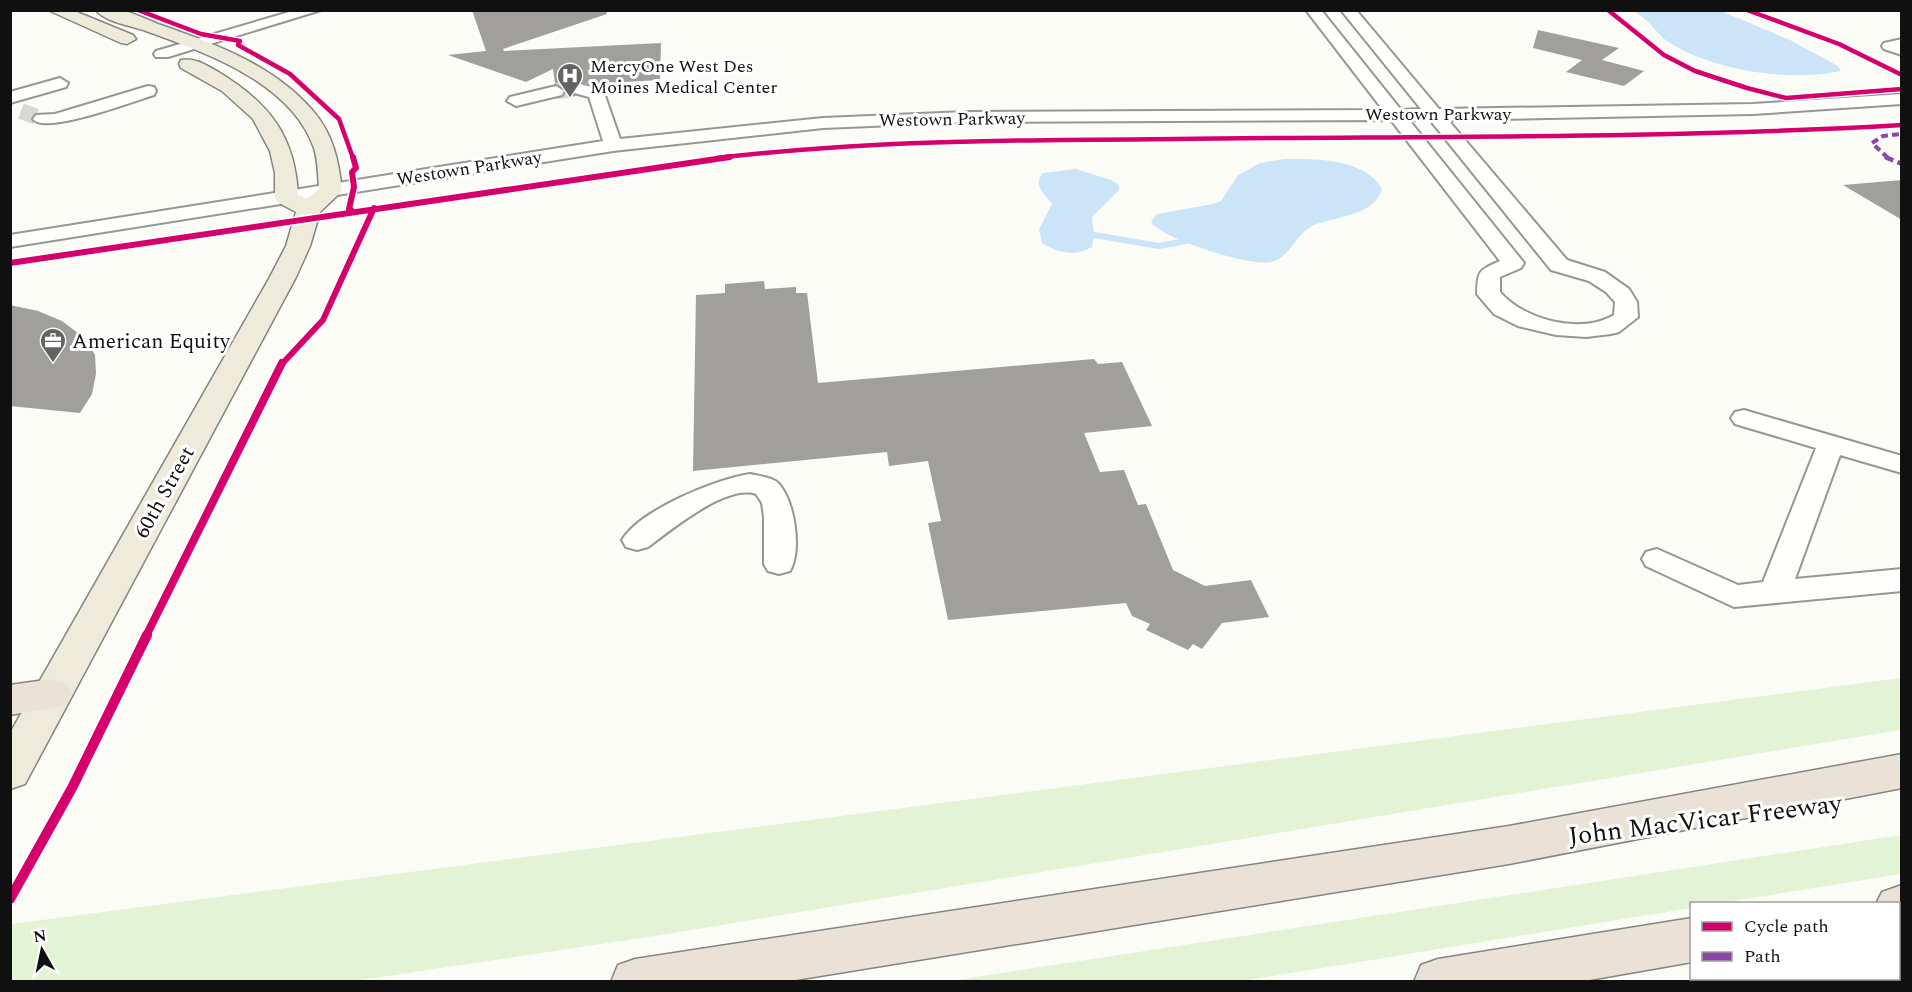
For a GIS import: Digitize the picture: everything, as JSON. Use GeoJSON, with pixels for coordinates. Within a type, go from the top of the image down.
{"type":"FeatureCollection","features":[{"type":"Feature","properties":{"kind":"highway"},"geometry":{"type":"LineString","coordinates":[[10,700],[52,694]]}},
{"type":"Feature","properties":{"kind":"highway"},"geometry":{"type":"LineString","coordinates":[[635,981],[1509,845],[1902,771]]}},
{"type":"Feature","properties":{"kind":"highway","name":"John MacVicar Freeway"},"geometry":{"type":"LineString","coordinates":[[1509,845],[1902,794]]}},
{"type":"Feature","properties":{"kind":"highway"},"geometry":{"type":"LineString","coordinates":[[1438,981],[1690,940]]}},
{"type":"Feature","properties":{"kind":"main road","name":"60th Street"},"geometry":{"type":"LineString","coordinates":[[56,10],[211,75],[232,88],[263,116],[284,155],[288,180],[309,199]]}},
{"type":"Feature","properties":{"kind":"main road","name":"60th Street"},"geometry":{"type":"LineString","coordinates":[[10,772],[283,278],[298,246],[323,144],[312,122],[270,82],[194,45],[104,10]]}},
{"type":"Feature","properties":{"kind":"street"},"geometry":{"type":"LineString","coordinates":[[162,54],[314,10]]}},
{"type":"Feature","properties":{"kind":"street"},"geometry":{"type":"LineString","coordinates":[[1313,10],[1513,263]]}},
{"type":"Feature","properties":{"kind":"street"},"geometry":{"type":"LineString","coordinates":[[1348,10],[1559,265]]}},
{"type":"Feature","properties":{"kind":"street"},"geometry":{"type":"LineString","coordinates":[[1902,44],[1890,46],[1902,50]]}},
{"type":"Feature","properties":{"kind":"street"},"geometry":{"type":"LineString","coordinates":[[14,105],[30,92],[60,83]]}},
{"type":"Feature","properties":{"kind":"street"},"geometry":{"type":"LineString","coordinates":[[580,89],[597,94],[612,145]]}},
{"type":"Feature","properties":{"kind":"street"},"geometry":{"type":"LineString","coordinates":[[42,119],[74,113],[148,91]]}},
{"type":"Feature","properties":{"kind":"street"},"geometry":{"type":"LineString","coordinates":[[516,101],[556,91]]}},
{"type":"Feature","properties":{"kind":"street","name":"Westown Parkway"},"geometry":{"type":"LineString","coordinates":[[10,253],[612,145],[854,121],[966,117],[1560,114],[1753,109],[1902,99]]}},
{"type":"Feature","properties":{"kind":"street","name":"Westown Parkway"},"geometry":{"type":"LineString","coordinates":[[10,241],[309,199],[825,139],[983,133],[1728,127],[1902,118]]}},
{"type":"Feature","properties":{"kind":"street"},"geometry":{"type":"LineString","coordinates":[[1513,263],[1559,265],[1586,272],[1607,282],[1624,296],[1628,306],[1628,315],[1622,321],[1604,329],[1572,330],[1532,322],[1504,309],[1489,295],[1485,282],[1489,274],[1513,263]]}},
{"type":"Feature","properties":{"kind":"street"},"geometry":{"type":"LineString","coordinates":[[1744,418],[1902,465]]}},
{"type":"Feature","properties":{"kind":"street"},"geometry":{"type":"LineString","coordinates":[[1775,592],[1831,444]]}},
{"type":"Feature","properties":{"kind":"street"},"geometry":{"type":"LineString","coordinates":[[637,540],[708,493],[727,485],[751,484],[771,494],[777,504],[780,564]]}},
{"type":"Feature","properties":{"kind":"street"},"geometry":{"type":"LineString","coordinates":[[1657,559],[1734,596],[1902,580]]}},
{"type":"Feature","properties":{"kind":"path"},"geometry":{"type":"LineString","coordinates":[[1608,10],[1654,48],[1679,63],[1757,91]]}},
{"type":"Feature","properties":{"kind":"path"},"geometry":{"type":"LineString","coordinates":[[1747,10],[1839,44],[1902,75]]}},
{"type":"Feature","properties":{"kind":"green space"},"geometry":{"type":"Polygon","coordinates":[[[1901,678],[1901,730],[661,935],[354,981],[11,981],[11,924],[1901,678]]]}},
{"type":"Feature","properties":{"kind":"green space"},"geometry":{"type":"Polygon","coordinates":[[[1901,835],[1901,874],[1726,902],[1690,902],[1690,908],[1242,981],[950,981],[1901,835]]]}},
{"type":"Feature","properties":{"kind":"water"},"geometry":{"type":"Polygon","coordinates":[[[1632,11],[1721,11],[1790,40],[1838,66],[1841,71],[1821,74],[1776,74],[1753,72],[1709,61],[1670,43],[1644,18],[1632,11]]]}},
{"type":"Feature","properties":{"kind":"water"},"geometry":{"type":"Polygon","coordinates":[[[1284,159],[1324,160],[1352,166],[1364,171],[1382,189],[1378,198],[1362,210],[1312,226],[1283,256],[1271,262],[1245,260],[1207,250],[1171,236],[1151,222],[1157,214],[1221,201],[1238,175],[1260,163],[1284,159]]]}},
{"type":"Feature","properties":{"kind":"water"},"geometry":{"type":"Polygon","coordinates":[[[1076,169],[1111,180],[1119,185],[1119,190],[1092,217],[1094,235],[1092,247],[1073,253],[1054,249],[1042,243],[1039,229],[1052,204],[1041,189],[1039,182],[1043,173],[1076,169]]]}},
{"type":"Feature","properties":{"kind":"building"},"geometry":{"type":"Polygon","coordinates":[[[472,10],[606,10],[607,14],[503,49],[504,51],[661,43],[660,80],[589,84],[579,82],[570,88],[572,94],[578,96],[563,97],[566,90],[555,84],[553,69],[526,82],[448,55],[486,51],[472,10]]]}},
{"type":"Feature","properties":{"kind":"building"},"geometry":{"type":"Polygon","coordinates":[[[1538,30],[1619,48],[1602,60],[1644,71],[1624,86],[1566,72],[1582,60],[1533,48],[1538,30]]]}},
{"type":"Feature","properties":{"kind":"building"},"geometry":{"type":"Polygon","coordinates":[[[1902,180],[1902,220],[1843,185],[1902,180]]]}},
{"type":"Feature","properties":{"kind":"building"},"geometry":{"type":"Polygon","coordinates":[[[764,281],[765,289],[796,287],[796,293],[807,293],[818,383],[1094,359],[1098,364],[1122,362],[1152,426],[1084,433],[1100,472],[1124,470],[1138,505],[1146,504],[1173,570],[1205,586],[1251,580],[1269,617],[1222,623],[1202,649],[1193,644],[1188,650],[1146,630],[1150,624],[1132,616],[1126,603],[948,620],[928,523],[941,521],[928,461],[889,466],[887,452],[693,471],[696,295],[725,293],[725,284],[764,281]]]}},
{"type":"Feature","properties":{"kind":"building","name":"American Equity"},"geometry":{"type":"Polygon","coordinates":[[[10,305],[38,311],[62,321],[87,340],[95,355],[96,374],[92,394],[80,413],[10,406],[10,305]]]}},
{"type":"Feature","properties":{"kind":"waterway"},"geometry":{"type":"LineString","coordinates":[[1094,235],[1159,246],[1186,241]]}},
{"type":"Feature","properties":{"kind":"tunnel"},"geometry":{"type":"LineString","coordinates":[[556,91],[580,89]]}},
{"type":"Feature","properties":{"kind":"tunnel"},"geometry":{"type":"LineString","coordinates":[[21,111],[42,119]]}},
{"type":"Feature","properties":{"kind":"marked path"},"geometry":{"type":"LineString","coordinates":[[1902,134],[1883,136],[1872,143],[1883,156],[1902,164]]}},
{"type":"Feature","properties":{"kind":"cycle path"},"geometry":{"type":"LineString","coordinates":[[138,10],[201,34],[240,41],[238,45],[290,74],[339,119],[349,142],[356,168],[352,172],[354,187],[349,209],[351,210]]}},
{"type":"Feature","properties":{"kind":"cycle path"},"geometry":{"type":"LineString","coordinates":[[1608,10],[1664,55],[1695,71],[1747,88],[1786,98],[1902,89]]}},
{"type":"Feature","properties":{"kind":"cycle path"},"geometry":{"type":"LineString","coordinates":[[1747,10],[1839,44],[1902,75]]}},
{"type":"Feature","properties":{"kind":"cycle path"},"geometry":{"type":"LineString","coordinates":[[10,263],[668,164],[787,150],[936,141],[1764,133],[1902,125]]}},
{"type":"Feature","properties":{"kind":"cycle path"},"geometry":{"type":"LineString","coordinates":[[10,899],[72,788],[278,368],[323,320],[374,208]]}},
{"type":"Feature","properties":{"kind":"place","name":"MercyOne West Des Moines Medical Center"},"geometry":{"type":"Point","coordinates":[570,99]}},
{"type":"Feature","properties":{"kind":"place","name":"American Equity"},"geometry":{"type":"Point","coordinates":[53,364]}}]}
